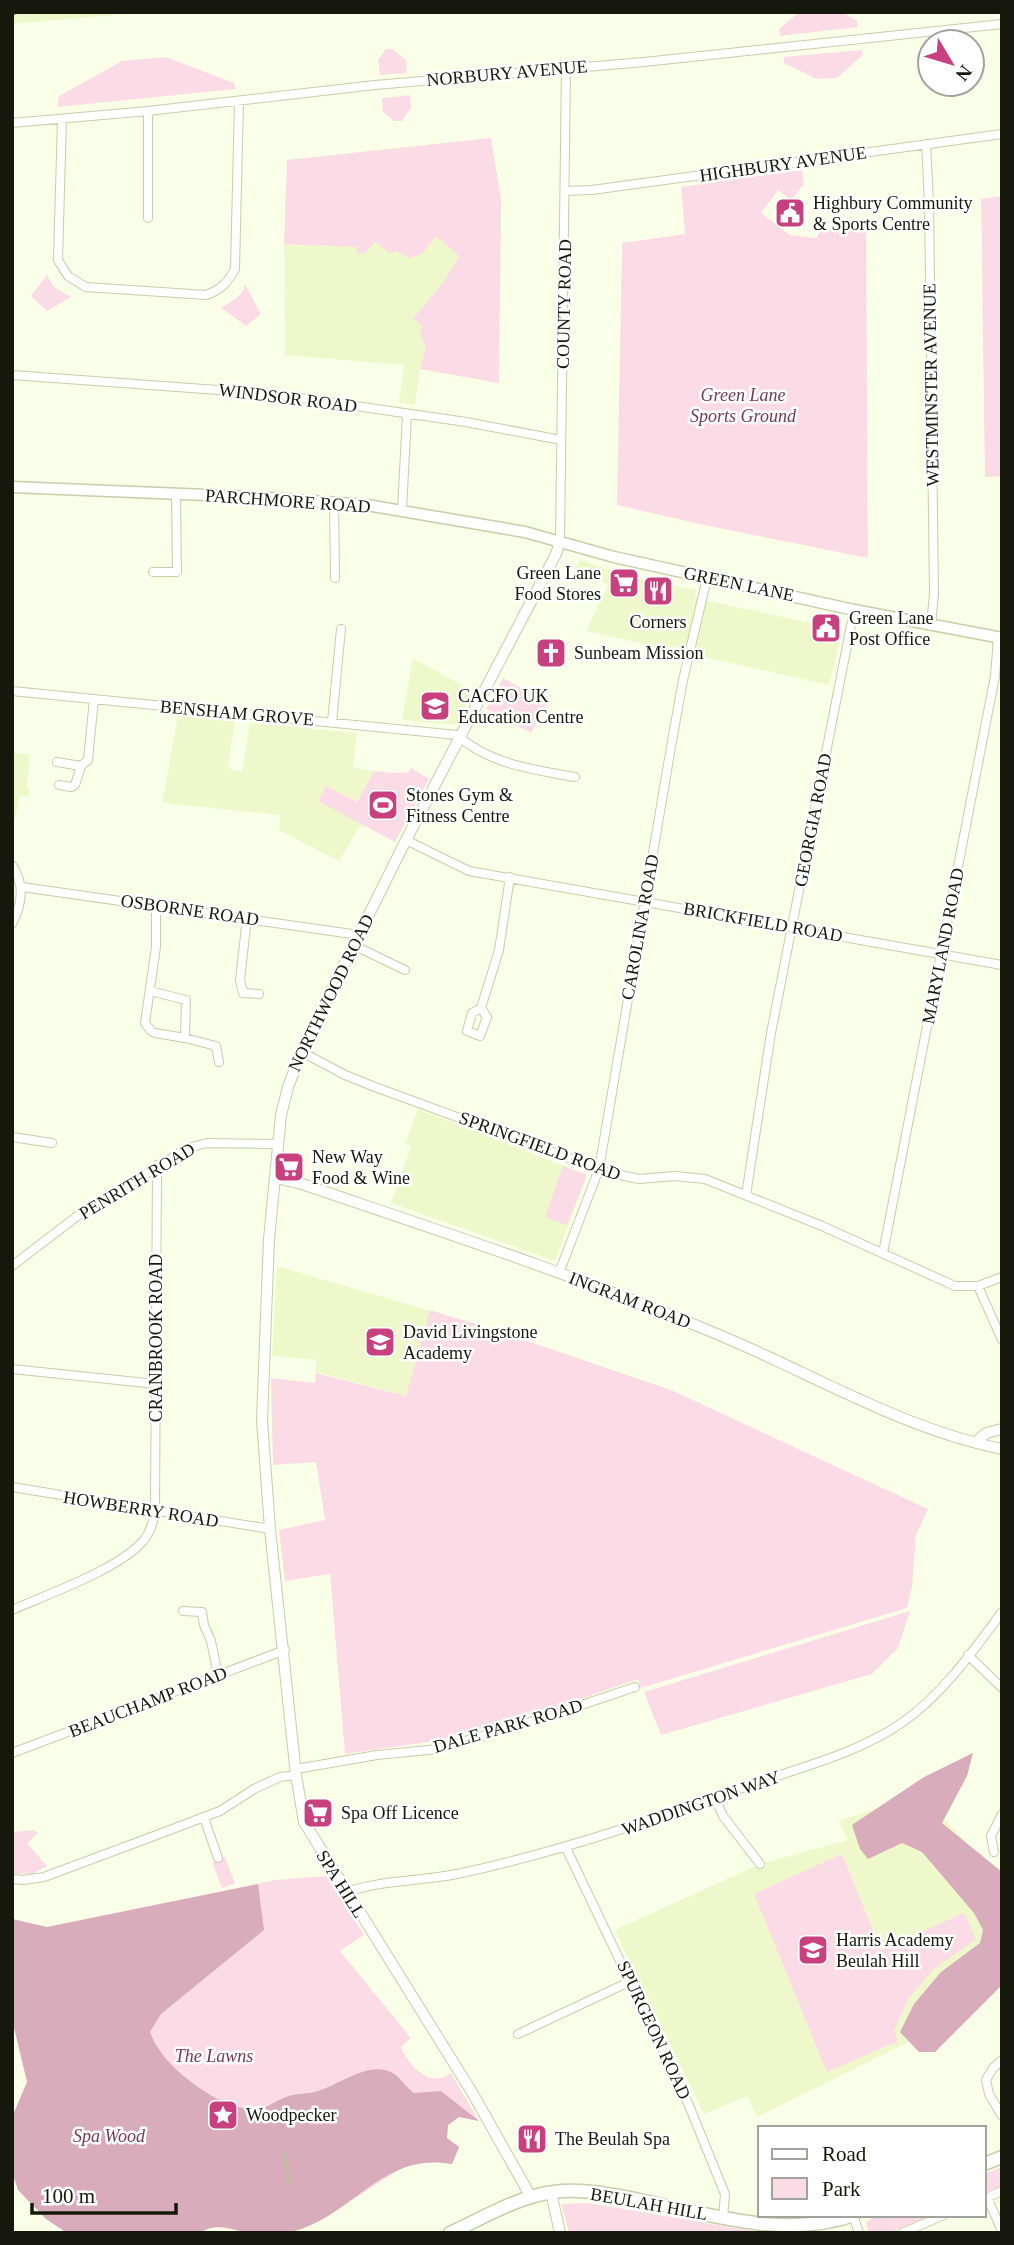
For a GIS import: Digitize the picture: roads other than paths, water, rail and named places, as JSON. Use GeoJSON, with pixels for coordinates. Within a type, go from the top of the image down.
{"type":"FeatureCollection","features":[{"type":"Feature","properties":{"kind":"main road","name":"PARCHMORE ROAD"},"geometry":{"type":"LineString","coordinates":[[12,487],[334,501],[516,530],[560,542]]}},
{"type":"Feature","properties":{"kind":"main road","name":"GREEN LANE"},"geometry":{"type":"LineString","coordinates":[[560,542],[707,578],[1000,638]]}},
{"type":"Feature","properties":{"kind":"main road","name":"BEULAH HILL"},"geometry":{"type":"LineString","coordinates":[[450,2233],[531,2197],[551,2192],[622,2196],[723,2218],[802,2227],[848,2217]]}},
{"type":"Feature","properties":{"kind":"street","name":"NORBURY AVENUE"},"geometry":{"type":"LineString","coordinates":[[12,123],[149,111],[374,85],[645,62],[1002,24]]}},
{"type":"Feature","properties":{"kind":"street","name":"COUNTY ROAD"},"geometry":{"type":"LineString","coordinates":[[560,542],[566,67]]}},
{"type":"Feature","properties":{"kind":"street"},"geometry":{"type":"LineString","coordinates":[[62,119],[58,260],[68,276],[76,283],[86,286],[206,295],[218,291],[235,269],[239,101]]}},
{"type":"Feature","properties":{"kind":"street"},"geometry":{"type":"LineString","coordinates":[[148,218],[149,111]]}},
{"type":"Feature","properties":{"kind":"street","name":"HIGHBURY AVENUE"},"geometry":{"type":"LineString","coordinates":[[565,191],[592,190],[1002,134]]}},
{"type":"Feature","properties":{"kind":"street","name":"WESTMINSTER AVENUE"},"geometry":{"type":"LineString","coordinates":[[926,144],[929,187],[934,593],[931,626]]}},
{"type":"Feature","properties":{"kind":"street","name":"WINDSOR ROAD"},"geometry":{"type":"LineString","coordinates":[[12,375],[273,394],[561,440]]}},
{"type":"Feature","properties":{"kind":"street"},"geometry":{"type":"LineString","coordinates":[[402,510],[407,414]]}},
{"type":"Feature","properties":{"kind":"street"},"geometry":{"type":"LineString","coordinates":[[153,572],[177,572],[176,494]]}},
{"type":"Feature","properties":{"kind":"street"},"geometry":{"type":"LineString","coordinates":[[334,501],[335,579]]}},
{"type":"Feature","properties":{"kind":"street","name":"NORTHWOOD ROAD"},"geometry":{"type":"LineString","coordinates":[[270,1530],[262,1420],[269,1239],[277,1144],[288,1087],[359,934],[560,542]]}},
{"type":"Feature","properties":{"kind":"street","name":"CAROLINA ROAD"},"geometry":{"type":"LineString","coordinates":[[559,1273],[599,1169],[683,680],[707,578]]}},
{"type":"Feature","properties":{"kind":"street","name":"GEORGIA ROAD"},"geometry":{"type":"LineString","coordinates":[[746,1195],[761,1094],[854,610]]}},
{"type":"Feature","properties":{"kind":"street"},"geometry":{"type":"LineString","coordinates":[[332,722],[341,629]]}},
{"type":"Feature","properties":{"kind":"street","name":"MARYLAND ROAD"},"geometry":{"type":"LineString","coordinates":[[883,1253],[995,676],[1000,638]]}},
{"type":"Feature","properties":{"kind":"street","name":"BENSHAM GROVE"},"geometry":{"type":"LineString","coordinates":[[12,691],[457,735],[500,760],[575,777]]}},
{"type":"Feature","properties":{"kind":"street"},"geometry":{"type":"LineString","coordinates":[[59,785],[75,785],[81,766],[88,760],[94,699]]}},
{"type":"Feature","properties":{"kind":"street"},"geometry":{"type":"LineString","coordinates":[[57,762],[81,766]]}},
{"type":"Feature","properties":{"kind":"street","name":"BRICKFIELD ROAD"},"geometry":{"type":"LineString","coordinates":[[406,840],[460,868],[1002,965]]}},
{"type":"Feature","properties":{"kind":"street"},"geometry":{"type":"LineString","coordinates":[[12,865],[22,887],[12,925]]}},
{"type":"Feature","properties":{"kind":"street"},"geometry":{"type":"LineString","coordinates":[[481,1008],[499,950],[510,877]]}},
{"type":"Feature","properties":{"kind":"street","name":"OSBORNE ROAD"},"geometry":{"type":"LineString","coordinates":[[22,887],[359,934]]}},
{"type":"Feature","properties":{"kind":"street"},"geometry":{"type":"LineString","coordinates":[[156,905],[156,947],[145,1023],[155,1033],[216,1046],[219,1062]]}},
{"type":"Feature","properties":{"kind":"street"},"geometry":{"type":"LineString","coordinates":[[247,918],[241,989],[243,993],[259,994]]}},
{"type":"Feature","properties":{"kind":"street"},"geometry":{"type":"LineString","coordinates":[[354,945],[405,970]]}},
{"type":"Feature","properties":{"kind":"street"},"geometry":{"type":"LineString","coordinates":[[150,991],[186,1000],[185,1038]]}},
{"type":"Feature","properties":{"kind":"street","name":"SPRINGFIELD ROAD"},"geometry":{"type":"LineString","coordinates":[[302,1052],[345,1075],[375,1087],[599,1169],[639,1179],[675,1176],[697,1178],[746,1195],[955,1286],[978,1286]]}},
{"type":"Feature","properties":{"kind":"street"},"geometry":{"type":"LineString","coordinates":[[12,1137],[52,1143]]}},
{"type":"Feature","properties":{"kind":"street","name":"PENRITH ROAD"},"geometry":{"type":"LineString","coordinates":[[12,1266],[80,1214],[157,1165],[200,1144],[277,1144]]}},
{"type":"Feature","properties":{"kind":"street","name":"CRANBROOK ROAD"},"geometry":{"type":"LineString","coordinates":[[155,1511],[157,1165]]}},
{"type":"Feature","properties":{"kind":"street","name":"INGRAM ROAD"},"geometry":{"type":"LineString","coordinates":[[276,1178],[302,1184],[559,1273],[710,1331],[920,1425],[1002,1449]]}},
{"type":"Feature","properties":{"kind":"street"},"geometry":{"type":"LineString","coordinates":[[1002,1277],[978,1286],[1002,1340]]}},
{"type":"Feature","properties":{"kind":"street"},"geometry":{"type":"LineString","coordinates":[[12,1370],[156,1384]]}},
{"type":"Feature","properties":{"kind":"street"},"geometry":{"type":"LineString","coordinates":[[976,1442],[986,1433],[1002,1429]]}},
{"type":"Feature","properties":{"kind":"street","name":"HOWBERRY ROAD"},"geometry":{"type":"LineString","coordinates":[[12,1487],[270,1530]]}},
{"type":"Feature","properties":{"kind":"street"},"geometry":{"type":"LineString","coordinates":[[12,1610],[124,1557],[145,1538],[155,1511]]}},
{"type":"Feature","properties":{"kind":"street","name":"SPA HILL"},"geometry":{"type":"LineString","coordinates":[[270,1530],[296,1772],[304,1822],[502,2141],[531,2197]]}},
{"type":"Feature","properties":{"kind":"street"},"geometry":{"type":"LineString","coordinates":[[183,1611],[202,1612],[218,1675]]}},
{"type":"Feature","properties":{"kind":"street","name":"WADDINGTON WAY"},"geometry":{"type":"LineString","coordinates":[[347,1892],[455,1874],[566,1848],[852,1749],[888,1731],[929,1701],[1002,1612]]}},
{"type":"Feature","properties":{"kind":"street","name":"BEAUCHAMP ROAD"},"geometry":{"type":"LineString","coordinates":[[12,1753],[285,1650]]}},
{"type":"Feature","properties":{"kind":"street"},"geometry":{"type":"LineString","coordinates":[[968,1656],[1002,1688]]}},
{"type":"Feature","properties":{"kind":"street","name":"DALE PARK ROAD"},"geometry":{"type":"LineString","coordinates":[[296,1772],[377,1755],[438,1749],[635,1687]]}},
{"type":"Feature","properties":{"kind":"street"},"geometry":{"type":"LineString","coordinates":[[12,1879],[44,1877],[204,1818],[226,1808],[266,1783],[296,1772]]}},
{"type":"Feature","properties":{"kind":"street"},"geometry":{"type":"LineString","coordinates":[[715,1798],[723,1816],[760,1864]]}},
{"type":"Feature","properties":{"kind":"street"},"geometry":{"type":"LineString","coordinates":[[994,1852],[992,1836],[1002,1814]]}},
{"type":"Feature","properties":{"kind":"street"},"geometry":{"type":"LineString","coordinates":[[204,1818],[218,1858]]}},
{"type":"Feature","properties":{"kind":"street","name":"SPURGEON ROAD"},"geometry":{"type":"LineString","coordinates":[[566,1848],[688,2103],[726,2199],[723,2218]]}},
{"type":"Feature","properties":{"kind":"street"},"geometry":{"type":"LineString","coordinates":[[518,2034],[631,1981]]}},
{"type":"Feature","properties":{"kind":"street"},"geometry":{"type":"LineString","coordinates":[[1002,2060],[993,2067],[986,2080],[989,2094],[1002,2116]]}},
{"type":"Feature","properties":{"kind":"street"},"geometry":{"type":"LineString","coordinates":[[1002,2191],[986,2198],[1002,2231]]}},
{"type":"Feature","properties":{"kind":"street"},"geometry":{"type":"LineString","coordinates":[[551,2192],[560,2233]]}},
{"type":"Feature","properties":{"kind":"street"},"geometry":{"type":"LineString","coordinates":[[902,2233],[939,2217]]}},
{"type":"Feature","properties":{"kind":"waterway"},"geometry":{"type":"LineString","coordinates":[[284,2154],[289,2182]]}},
{"type":"Feature","properties":{"kind":"place","name":"Highbury Community & Sports Centre"},"geometry":{"type":"Point","coordinates":[790,213]}},
{"type":"Feature","properties":{"kind":"place","name":"Green Lane Food Stores"},"geometry":{"type":"Point","coordinates":[624,583]}},
{"type":"Feature","properties":{"kind":"place","name":"Corners"},"geometry":{"type":"Point","coordinates":[658,591]}},
{"type":"Feature","properties":{"kind":"place","name":"Green Lane Post Office"},"geometry":{"type":"Point","coordinates":[826,628]}},
{"type":"Feature","properties":{"kind":"place","name":"Sunbeam Mission"},"geometry":{"type":"Point","coordinates":[551,653]}},
{"type":"Feature","properties":{"kind":"place","name":"CACFO UK Education Centre"},"geometry":{"type":"Point","coordinates":[435,706]}},
{"type":"Feature","properties":{"kind":"place","name":"Stones Gym & Fitness Centre"},"geometry":{"type":"Point","coordinates":[383,805]}},
{"type":"Feature","properties":{"kind":"place","name":"New Way Food & Wine"},"geometry":{"type":"Point","coordinates":[289,1167]}},
{"type":"Feature","properties":{"kind":"place","name":"David Livingstone Academy"},"geometry":{"type":"Point","coordinates":[380,1342]}},
{"type":"Feature","properties":{"kind":"place","name":"Spa Off Licence"},"geometry":{"type":"Point","coordinates":[318,1813]}},
{"type":"Feature","properties":{"kind":"place","name":"Harris Academy Beulah Hill"},"geometry":{"type":"Point","coordinates":[813,1950]}},
{"type":"Feature","properties":{"kind":"place","name":"Woodpecker"},"geometry":{"type":"Point","coordinates":[223,2115]}},
{"type":"Feature","properties":{"kind":"place","name":"The Beulah Spa"},"geometry":{"type":"Point","coordinates":[532,2139]}},
{"type":"Feature","properties":{"kind":"park label","name":"Green Lane Sports Ground"},"geometry":{"type":"Point","coordinates":[743,405]}},
{"type":"Feature","properties":{"kind":"park label","name":"The Lawns"},"geometry":{"type":"Point","coordinates":[214,2056]}},
{"type":"Feature","properties":{"kind":"park label","name":"Spa Wood"},"geometry":{"type":"Point","coordinates":[109,2136]}}]}
